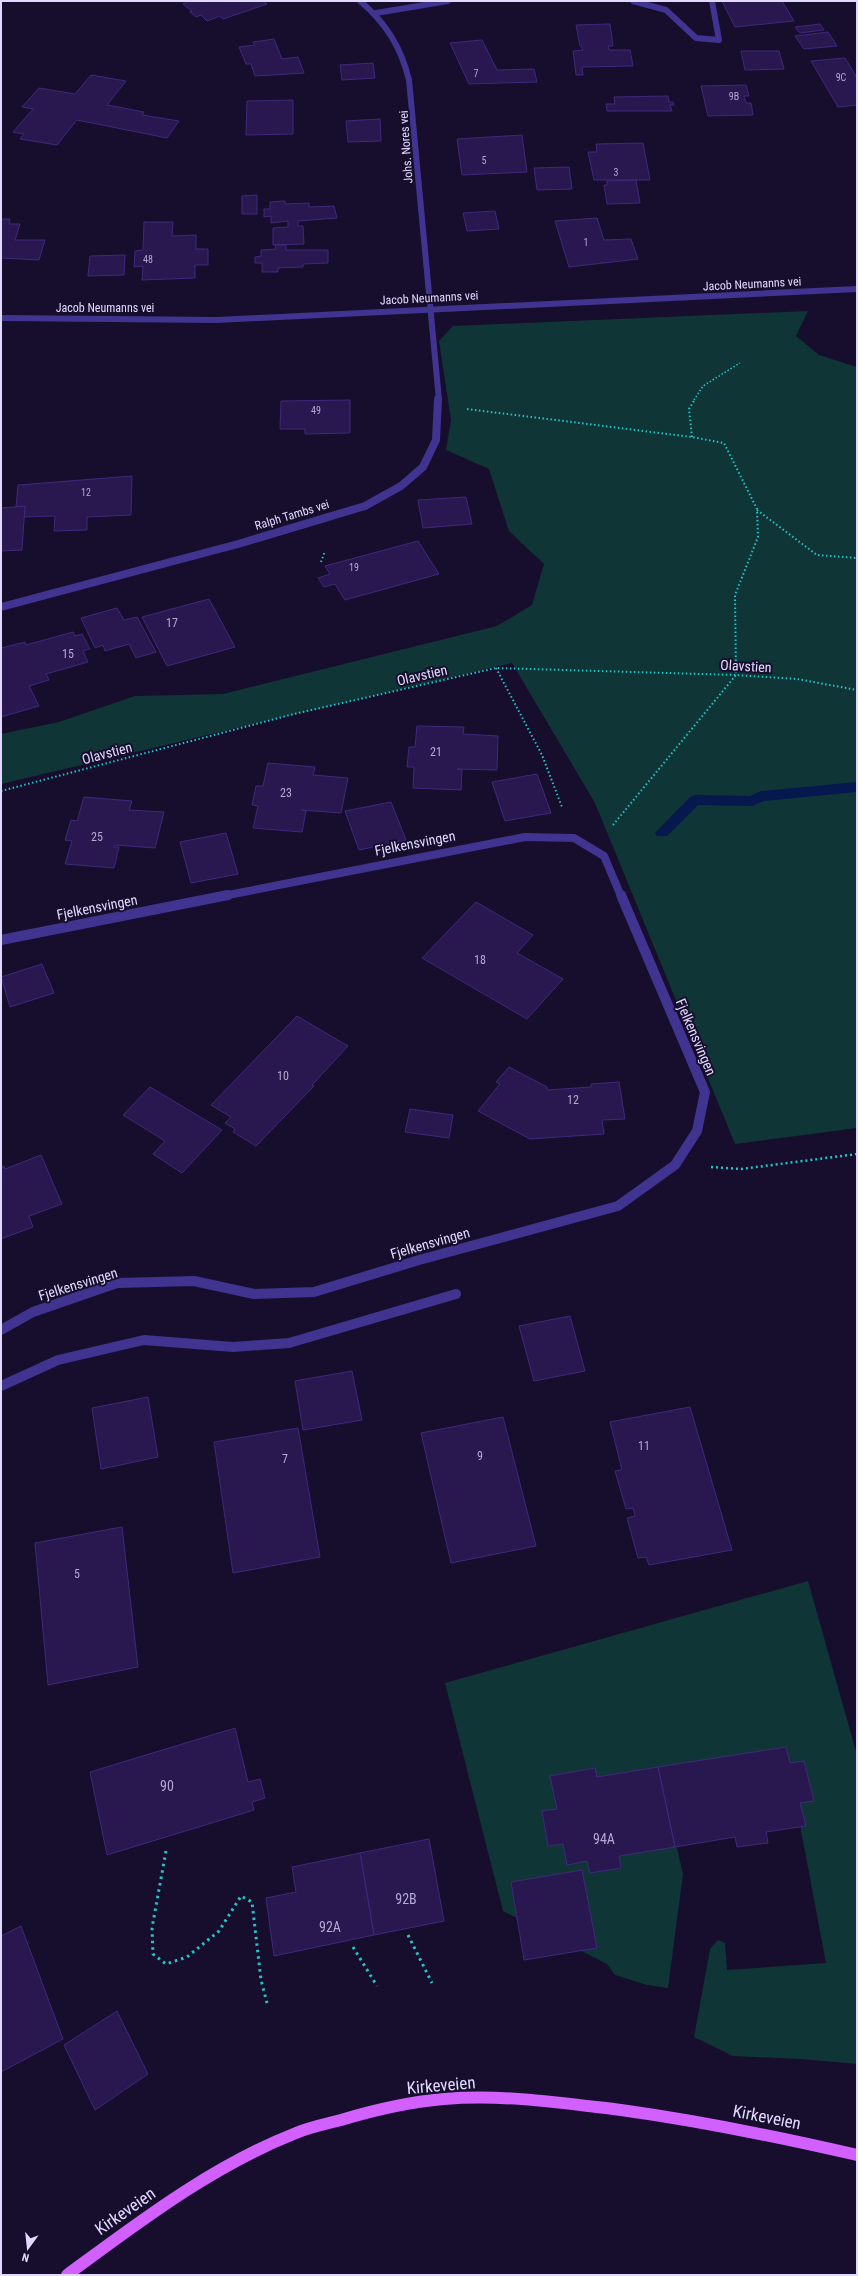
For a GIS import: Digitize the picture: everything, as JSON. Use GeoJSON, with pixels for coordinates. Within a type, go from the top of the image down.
{"type":"FeatureCollection","features":[{"type":"Feature","properties":{"kind":"main road","name":"Kirkeveien"},"geometry":{"type":"LineString","coordinates":[[67,2275],[182,2194],[218,2171],[258,2151],[297,2133],[369,2113],[420,2102],[461,2099],[522,2100],[607,2108],[710,2124],[857,2155]]}},
{"type":"Feature","properties":{"kind":"street","name":"Johs. Nores vei"},"geometry":{"type":"LineString","coordinates":[[360,1],[376,13],[392,35],[408,68],[414,112],[429,308]]}},
{"type":"Feature","properties":{"kind":"street"},"geometry":{"type":"LineString","coordinates":[[376,13],[448,1]]}},
{"type":"Feature","properties":{"kind":"street"},"geometry":{"type":"LineString","coordinates":[[633,1],[666,10],[696,38],[719,40],[712,1]]}},
{"type":"Feature","properties":{"kind":"street","name":"Jacob Neumanns vei"},"geometry":{"type":"LineString","coordinates":[[1,318],[217,320],[429,308],[762,296],[857,290]]}},
{"type":"Feature","properties":{"kind":"street","name":"Ralph Tambs vei"},"geometry":{"type":"LineString","coordinates":[[1,606],[238,544],[365,506],[401,486],[423,467],[436,440],[439,405],[429,308]]}},
{"type":"Feature","properties":{"kind":"street","name":"Fjelkensvingen"},"geometry":{"type":"LineString","coordinates":[[1,940],[462,848],[525,837],[574,838],[604,856],[704,1092],[697,1130],[674,1165],[618,1206],[419,1260],[314,1292],[254,1294],[194,1281],[117,1283],[33,1312],[1,1330]]}},
{"type":"Feature","properties":{"kind":"street"},"geometry":{"type":"LineString","coordinates":[[1,1386],[58,1360],[144,1340],[233,1347],[289,1343],[456,1294]]}},
{"type":"Feature","properties":{"kind":"path"},"geometry":{"type":"LineString","coordinates":[[692,437],[689,409],[703,386],[740,363]]}},
{"type":"Feature","properties":{"kind":"path"},"geometry":{"type":"LineString","coordinates":[[439,405],[692,437],[724,443],[757,509],[758,537],[735,595],[736,675],[606,834],[604,856]]}},
{"type":"Feature","properties":{"kind":"path"},"geometry":{"type":"LineString","coordinates":[[757,509],[817,555],[857,558]]}},
{"type":"Feature","properties":{"kind":"path"},"geometry":{"type":"LineString","coordinates":[[496,668],[542,756],[574,838]]}},
{"type":"Feature","properties":{"kind":"path","name":"Olavstien"},"geometry":{"type":"LineString","coordinates":[[1,791],[294,714],[496,668],[736,675],[797,679],[857,690]]}},
{"type":"Feature","properties":{"kind":"path"},"geometry":{"type":"LineString","coordinates":[[674,1165],[741,1169],[857,1154]]}},
{"type":"Feature","properties":{"kind":"path"},"geometry":{"type":"LineString","coordinates":[[166,1851],[152,1928],[153,1954],[166,1964],[188,1957],[219,1931],[241,1896],[252,1902],[261,1980],[267,2003]]}},
{"type":"Feature","properties":{"kind":"path"},"geometry":{"type":"LineString","coordinates":[[408,1935],[432,1983]]}},
{"type":"Feature","properties":{"kind":"path"},"geometry":{"type":"LineString","coordinates":[[353,1947],[377,1986]]}},
{"type":"Feature","properties":{"kind":"green space"},"geometry":{"type":"Polygon","coordinates":[[[808,311],[796,336],[819,355],[857,367],[857,1128],[735,1144],[595,803],[512,663],[1,784],[1,734],[59,722],[135,696],[223,694],[497,626],[532,605],[544,564],[509,531],[489,469],[446,450],[451,420],[439,341],[453,326],[808,311]]]}},
{"type":"Feature","properties":{"kind":"green space"},"geometry":{"type":"Polygon","coordinates":[[[808,1581],[857,1755],[857,2064],[800,2059],[733,2056],[694,2037],[710,1949],[718,1940],[725,1943],[727,1970],[826,1963],[797,1809],[664,1792],[683,1874],[668,1988],[647,1985],[615,1975],[607,1964],[503,1911],[445,1683],[808,1581]]]}},
{"type":"Feature","properties":{"kind":"building"},"geometry":{"type":"Polygon","coordinates":[[[191,1],[263,1],[267,4],[223,19],[220,16],[207,21],[201,15],[196,17],[190,12],[192,11],[183,4],[191,1]]]}},
{"type":"Feature","properties":{"kind":"building"},"geometry":{"type":"Polygon","coordinates":[[[722,1],[782,1],[794,21],[735,27],[722,1]]]}},
{"type":"Feature","properties":{"kind":"building"},"geometry":{"type":"Polygon","coordinates":[[[610,24],[613,46],[608,46],[609,50],[630,50],[633,66],[582,67],[583,75],[576,75],[573,51],[583,50],[580,46],[576,25],[610,24]]]}},
{"type":"Feature","properties":{"kind":"building"},"geometry":{"type":"Polygon","coordinates":[[[820,24],[824,30],[800,33],[795,27],[820,24]]]}},
{"type":"Feature","properties":{"kind":"building"},"geometry":{"type":"Polygon","coordinates":[[[828,32],[837,46],[804,49],[795,36],[828,32]]]}},
{"type":"Feature","properties":{"kind":"building"},"geometry":{"type":"Polygon","coordinates":[[[274,39],[282,59],[298,57],[304,73],[255,76],[251,64],[246,64],[239,47],[255,45],[253,42],[274,39]]]}},
{"type":"Feature","properties":{"kind":"building"},"geometry":{"type":"Polygon","coordinates":[[[482,40],[497,70],[534,69],[537,82],[469,84],[450,43],[482,40]]]}},
{"type":"Feature","properties":{"kind":"building"},"geometry":{"type":"Polygon","coordinates":[[[741,51],[779,51],[784,69],[745,70],[741,51]]]}},
{"type":"Feature","properties":{"kind":"building"},"geometry":{"type":"Polygon","coordinates":[[[845,58],[857,78],[857,105],[838,107],[811,61],[845,58]]]}},
{"type":"Feature","properties":{"kind":"building"},"geometry":{"type":"Polygon","coordinates":[[[373,63],[375,78],[342,80],[340,65],[373,63]]]}},
{"type":"Feature","properties":{"kind":"building"},"geometry":{"type":"Polygon","coordinates":[[[91,75],[126,81],[107,105],[144,112],[142,115],[179,121],[167,138],[77,120],[57,145],[20,139],[24,134],[13,132],[33,109],[22,107],[39,88],[75,94],[91,75]]]}},
{"type":"Feature","properties":{"kind":"building"},"geometry":{"type":"Polygon","coordinates":[[[746,85],[749,96],[744,96],[746,103],[751,103],[753,115],[708,116],[701,86],[746,85]]]}},
{"type":"Feature","properties":{"kind":"building"},"geometry":{"type":"Polygon","coordinates":[[[668,96],[669,102],[673,102],[674,105],[670,105],[672,111],[607,111],[606,104],[615,104],[614,97],[668,96]]]}},
{"type":"Feature","properties":{"kind":"building"},"geometry":{"type":"Polygon","coordinates":[[[293,100],[293,134],[246,135],[247,101],[293,100]]]}},
{"type":"Feature","properties":{"kind":"building"},"geometry":{"type":"Polygon","coordinates":[[[380,119],[381,141],[348,142],[346,121],[380,119]]]}},
{"type":"Feature","properties":{"kind":"building"},"geometry":{"type":"Polygon","coordinates":[[[522,135],[527,172],[462,175],[457,139],[522,135]]]}},
{"type":"Feature","properties":{"kind":"building"},"geometry":{"type":"Polygon","coordinates":[[[643,143],[650,180],[594,180],[588,152],[597,152],[596,144],[643,143]]]}},
{"type":"Feature","properties":{"kind":"building"},"geometry":{"type":"Polygon","coordinates":[[[569,167],[572,189],[537,190],[534,168],[569,167]]]}},
{"type":"Feature","properties":{"kind":"building"},"geometry":{"type":"Polygon","coordinates":[[[636,180],[640,203],[607,204],[604,185],[607,185],[607,181],[636,180]]]}},
{"type":"Feature","properties":{"kind":"building"},"geometry":{"type":"Polygon","coordinates":[[[257,195],[257,214],[242,214],[242,196],[257,195]]]}},
{"type":"Feature","properties":{"kind":"building"},"geometry":{"type":"Polygon","coordinates":[[[285,201],[285,204],[309,203],[309,207],[334,206],[337,218],[298,221],[298,226],[303,226],[304,244],[273,245],[273,228],[288,227],[288,221],[271,223],[271,216],[264,217],[264,209],[270,209],[270,202],[285,201]]]}},
{"type":"Feature","properties":{"kind":"building"},"geometry":{"type":"Polygon","coordinates":[[[495,211],[499,229],[467,231],[463,213],[495,211]]]}},
{"type":"Feature","properties":{"kind":"building"},"geometry":{"type":"Polygon","coordinates":[[[597,218],[604,240],[631,239],[638,259],[569,267],[555,221],[597,218]]]}},
{"type":"Feature","properties":{"kind":"building"},"geometry":{"type":"Polygon","coordinates":[[[1,219],[10,219],[9,224],[20,224],[15,240],[45,240],[39,260],[1,258],[1,219]]]}},
{"type":"Feature","properties":{"kind":"building"},"geometry":{"type":"Polygon","coordinates":[[[144,222],[173,222],[172,236],[196,235],[196,249],[208,249],[208,265],[195,265],[195,278],[142,280],[143,266],[134,267],[135,251],[143,250],[144,222]]]}},
{"type":"Feature","properties":{"kind":"building"},"geometry":{"type":"Polygon","coordinates":[[[275,245],[286,245],[286,250],[328,250],[328,263],[303,264],[303,267],[278,268],[278,272],[262,272],[262,263],[255,263],[255,257],[261,256],[261,250],[276,249],[275,245]]]}},
{"type":"Feature","properties":{"kind":"building"},"geometry":{"type":"Polygon","coordinates":[[[125,255],[124,275],[88,276],[90,256],[125,255]]]}},
{"type":"Feature","properties":{"kind":"building"},"geometry":{"type":"Polygon","coordinates":[[[350,400],[350,433],[305,434],[305,429],[280,429],[281,401],[350,400]]]}},
{"type":"Feature","properties":{"kind":"building"},"geometry":{"type":"Polygon","coordinates":[[[132,476],[131,515],[87,517],[87,530],[54,531],[55,516],[24,517],[25,506],[16,507],[18,485],[132,476]]]}},
{"type":"Feature","properties":{"kind":"building"},"geometry":{"type":"Polygon","coordinates":[[[466,497],[472,524],[423,528],[418,500],[466,497]]]}},
{"type":"Feature","properties":{"kind":"building"},"geometry":{"type":"Polygon","coordinates":[[[25,506],[22,550],[1,551],[1,508],[25,506]]]}},
{"type":"Feature","properties":{"kind":"building"},"geometry":{"type":"Polygon","coordinates":[[[418,541],[439,574],[345,600],[335,584],[324,587],[318,578],[330,574],[325,566],[418,541]]]}},
{"type":"Feature","properties":{"kind":"building"},"geometry":{"type":"Polygon","coordinates":[[[209,599],[235,647],[167,666],[142,617],[209,599]]]}},
{"type":"Feature","properties":{"kind":"building"},"geometry":{"type":"Polygon","coordinates":[[[117,608],[124,620],[137,617],[156,652],[136,658],[129,644],[105,651],[103,645],[95,648],[81,618],[117,608]]]}},
{"type":"Feature","properties":{"kind":"building"},"geometry":{"type":"Polygon","coordinates":[[[73,632],[75,636],[82,634],[90,649],[83,651],[88,662],[46,674],[49,680],[29,686],[39,706],[1,717],[1,648],[25,642],[26,645],[73,632]]]}},
{"type":"Feature","properties":{"kind":"building"},"geometry":{"type":"Polygon","coordinates":[[[417,726],[464,727],[463,734],[498,736],[497,770],[457,769],[462,770],[461,790],[413,788],[414,767],[407,767],[409,747],[415,747],[417,726]]]}},
{"type":"Feature","properties":{"kind":"building"},"geometry":{"type":"Polygon","coordinates":[[[268,763],[315,767],[313,775],[348,778],[341,813],[301,810],[306,811],[302,832],[253,828],[258,806],[252,805],[256,786],[263,786],[268,763]]]}},
{"type":"Feature","properties":{"kind":"building"},"geometry":{"type":"Polygon","coordinates":[[[537,774],[551,813],[505,821],[492,782],[537,774]]]}},
{"type":"Feature","properties":{"kind":"building"},"geometry":{"type":"Polygon","coordinates":[[[84,797],[132,801],[129,810],[164,812],[155,848],[115,845],[114,847],[119,847],[114,868],[65,864],[72,841],[65,840],[71,820],[77,821],[84,797]]]}},
{"type":"Feature","properties":{"kind":"building"},"geometry":{"type":"Polygon","coordinates":[[[391,802],[406,840],[359,850],[345,811],[391,802]]]}},
{"type":"Feature","properties":{"kind":"building"},"geometry":{"type":"Polygon","coordinates":[[[226,833],[238,874],[191,883],[180,842],[226,833]]]}},
{"type":"Feature","properties":{"kind":"building"},"geometry":{"type":"Polygon","coordinates":[[[476,902],[533,935],[517,953],[563,979],[527,1019],[422,958],[476,902]]]}},
{"type":"Feature","properties":{"kind":"building"},"geometry":{"type":"Polygon","coordinates":[[[42,964],[54,993],[10,1007],[1,977],[42,964]]]}},
{"type":"Feature","properties":{"kind":"building"},"geometry":{"type":"Polygon","coordinates":[[[297,1016],[348,1046],[312,1085],[314,1086],[256,1146],[233,1132],[235,1129],[225,1123],[231,1117],[211,1105],[297,1016]]]}},
{"type":"Feature","properties":{"kind":"building"},"geometry":{"type":"Polygon","coordinates":[[[509,1067],[547,1087],[547,1090],[591,1087],[591,1084],[619,1082],[625,1119],[602,1120],[604,1134],[530,1139],[478,1111],[500,1084],[496,1082],[509,1067]]]}},
{"type":"Feature","properties":{"kind":"building"},"geometry":{"type":"Polygon","coordinates":[[[150,1087],[222,1130],[182,1173],[153,1154],[165,1141],[123,1115],[150,1087]]]}},
{"type":"Feature","properties":{"kind":"building"},"geometry":{"type":"Polygon","coordinates":[[[410,1109],[453,1115],[449,1138],[405,1132],[410,1109]]]}},
{"type":"Feature","properties":{"kind":"building"},"geometry":{"type":"Polygon","coordinates":[[[41,1155],[62,1204],[29,1216],[33,1227],[1,1239],[1,1168],[4,1166],[5,1169],[41,1155]]]}},
{"type":"Feature","properties":{"kind":"building"},"geometry":{"type":"Polygon","coordinates":[[[570,1316],[585,1371],[534,1381],[519,1326],[570,1316]]]}},
{"type":"Feature","properties":{"kind":"building"},"geometry":{"type":"Polygon","coordinates":[[[352,1371],[362,1420],[303,1430],[295,1381],[352,1371]]]}},
{"type":"Feature","properties":{"kind":"building"},"geometry":{"type":"Polygon","coordinates":[[[148,1397],[158,1457],[101,1469],[92,1408],[148,1397]]]}},
{"type":"Feature","properties":{"kind":"building"},"geometry":{"type":"Polygon","coordinates":[[[690,1407],[732,1550],[649,1565],[646,1557],[638,1558],[627,1518],[635,1516],[633,1508],[626,1509],[615,1471],[622,1470],[610,1422],[690,1407]]]}},
{"type":"Feature","properties":{"kind":"building"},"geometry":{"type":"Polygon","coordinates":[[[503,1417],[536,1546],[451,1563],[421,1433],[503,1417]]]}},
{"type":"Feature","properties":{"kind":"building"},"geometry":{"type":"Polygon","coordinates":[[[298,1428],[320,1557],[233,1573],[214,1442],[298,1428]]]}},
{"type":"Feature","properties":{"kind":"building"},"geometry":{"type":"Polygon","coordinates":[[[122,1527],[138,1667],[48,1685],[35,1543],[122,1527]]]}},
{"type":"Feature","properties":{"kind":"building"},"geometry":{"type":"Polygon","coordinates":[[[235,1728],[248,1782],[260,1779],[265,1798],[252,1802],[254,1810],[107,1855],[90,1772],[235,1728]]]}},
{"type":"Feature","properties":{"kind":"building"},"geometry":{"type":"Polygon","coordinates":[[[786,1747],[790,1763],[804,1761],[814,1801],[800,1803],[806,1826],[766,1832],[768,1843],[737,1847],[735,1837],[675,1847],[658,1767],[786,1747]]]}},
{"type":"Feature","properties":{"kind":"building"},"geometry":{"type":"Polygon","coordinates":[[[658,1767],[675,1847],[619,1856],[621,1868],[590,1873],[587,1861],[567,1865],[563,1844],[548,1846],[542,1811],[557,1809],[550,1776],[595,1768],[597,1777],[658,1767]]]}},
{"type":"Feature","properties":{"kind":"building"},"geometry":{"type":"Polygon","coordinates":[[[429,1839],[444,1921],[374,1935],[360,1853],[429,1839]]]}},
{"type":"Feature","properties":{"kind":"building"},"geometry":{"type":"Polygon","coordinates":[[[360,1853],[374,1935],[274,1956],[266,1898],[296,1892],[292,1867],[360,1853]]]}},
{"type":"Feature","properties":{"kind":"building"},"geometry":{"type":"Polygon","coordinates":[[[582,1870],[597,1948],[524,1960],[511,1882],[582,1870]]]}},
{"type":"Feature","properties":{"kind":"building"},"geometry":{"type":"Polygon","coordinates":[[[21,1926],[63,2039],[1,2072],[1,1936],[21,1926]]]}},
{"type":"Feature","properties":{"kind":"building"},"geometry":{"type":"Polygon","coordinates":[[[117,2011],[148,2074],[95,2110],[64,2045],[117,2011]]]}},
{"type":"Feature","properties":{"kind":"waterway"},"geometry":{"type":"LineString","coordinates":[[662,833],[695,800],[752,801],[761,796],[857,787]]}}]}
